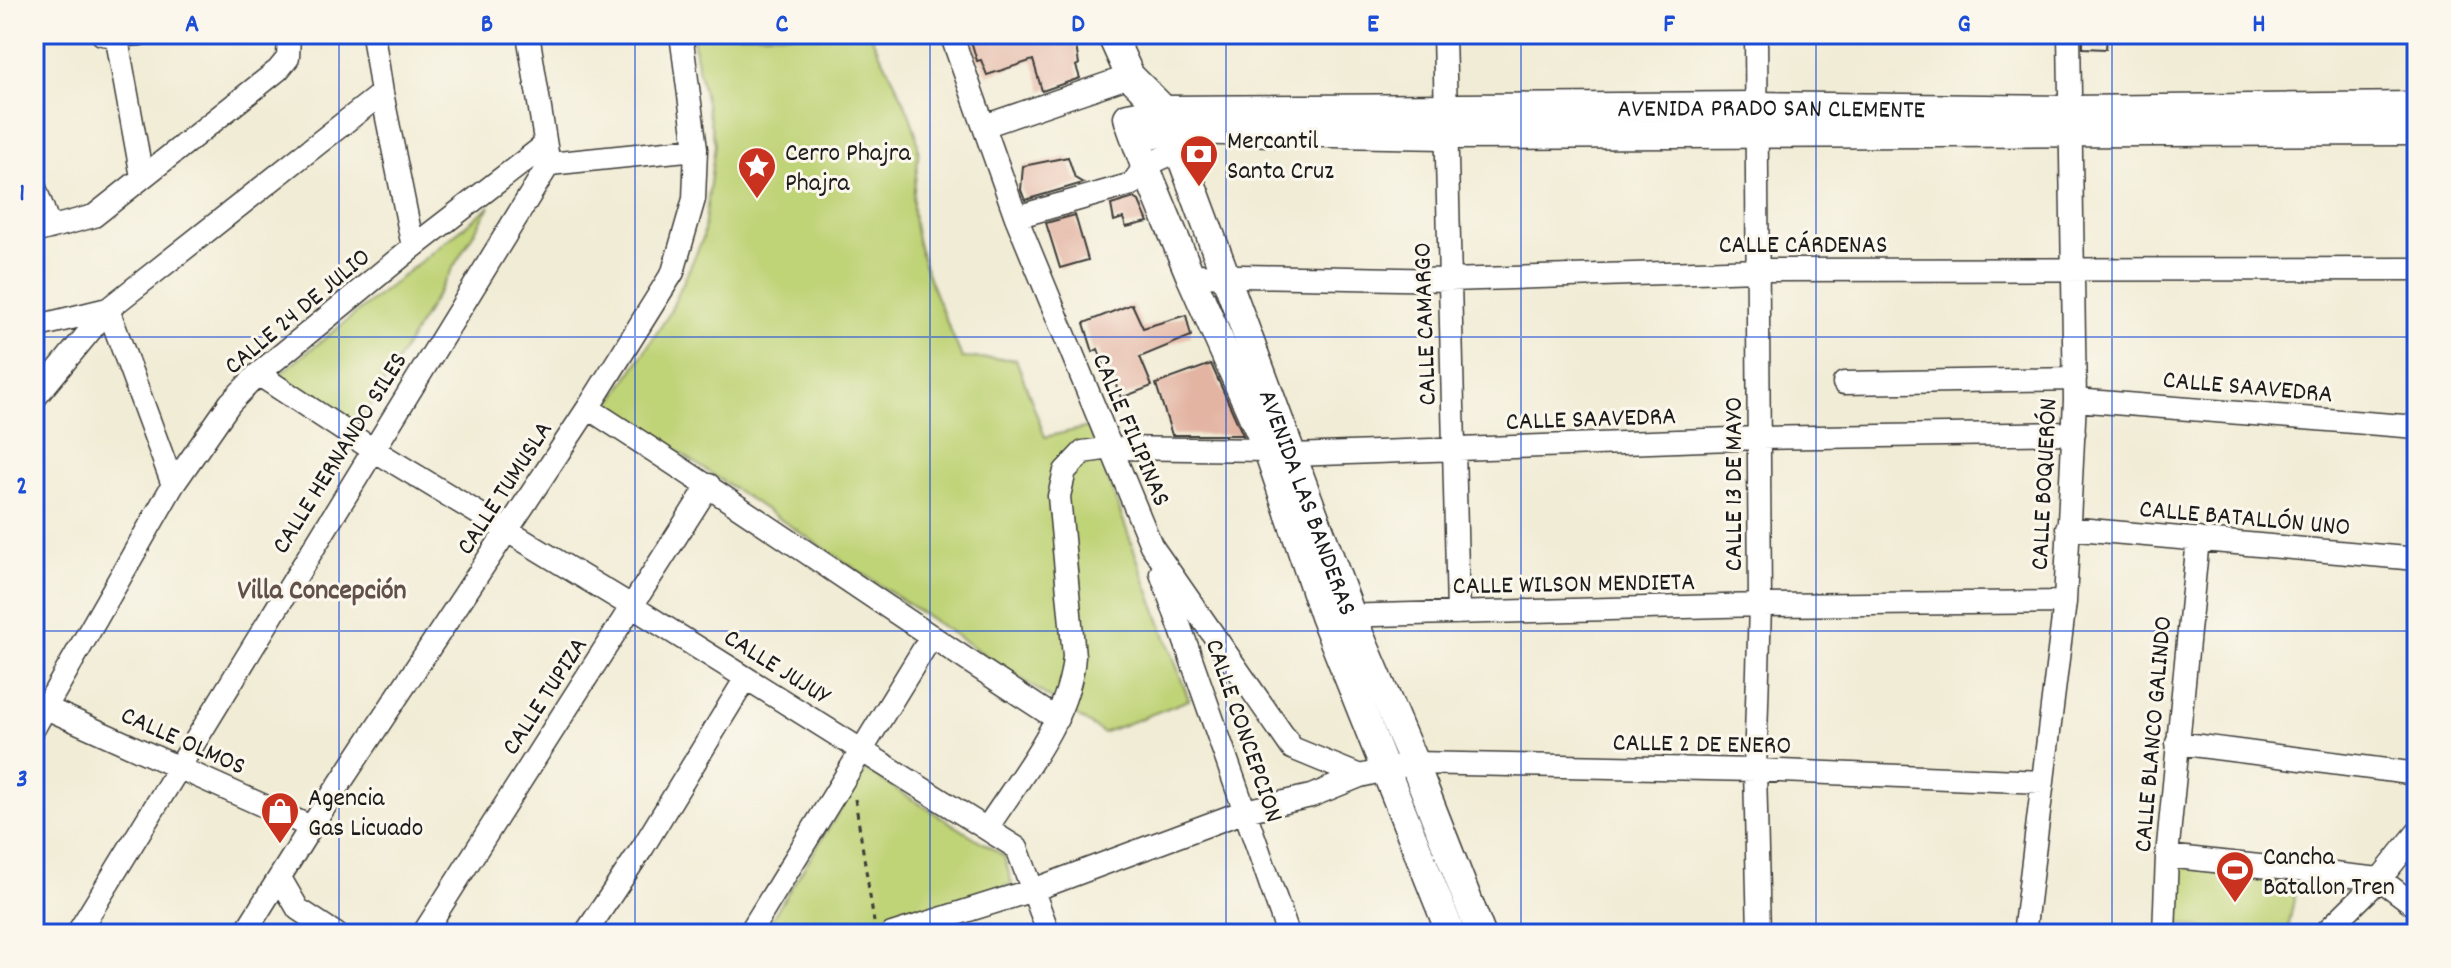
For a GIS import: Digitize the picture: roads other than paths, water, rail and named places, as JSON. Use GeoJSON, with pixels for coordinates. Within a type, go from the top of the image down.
{"type":"FeatureCollection","features":[{"type":"Feature","properties":{"kind":"main road","name":"AVENIDA LAS BANDERAS"},"geometry":{"type":"LineString","coordinates":[[1111,34],[1130,76],[1170,130],[1223,274],[1280,452],[1338,616],[1373,772],[1451,934]]}},
{"type":"Feature","properties":{"kind":"main road","name":"AVENIDA LAS BANDERAS"},"geometry":{"type":"LineString","coordinates":[[1130,76],[1132,128],[1145,166],[1190,275],[1280,452]]}},
{"type":"Feature","properties":{"kind":"main road","name":"AVENIDA PRADO SAN CLEMENTE"},"geometry":{"type":"LineString","coordinates":[[2069,121],[2417,106]]}},
{"type":"Feature","properties":{"kind":"main road","name":"AVENIDA PRADO SAN CLEMENTE"},"geometry":{"type":"LineString","coordinates":[[1132,128],[1170,130],[1446,122],[1756,120],[2069,121],[2417,131]]}},
{"type":"Feature","properties":{"kind":"main road","name":"AVENIDA LAS BANDERAS"},"geometry":{"type":"LineString","coordinates":[[1338,616],[1414,763],[1481,934]]}},
{"type":"Feature","properties":{"kind":"street"},"geometry":{"type":"LineString","coordinates":[[140,34],[111,35],[142,177]]}},
{"type":"Feature","properties":{"kind":"street"},"geometry":{"type":"LineString","coordinates":[[34,185],[42,230],[94,216],[278,70],[288,58],[289,34]]}},
{"type":"Feature","properties":{"kind":"street"},"geometry":{"type":"LineString","coordinates":[[373,34],[413,247]]}},
{"type":"Feature","properties":{"kind":"street"},"geometry":{"type":"LineString","coordinates":[[528,34],[547,154],[696,149]]}},
{"type":"Feature","properties":{"kind":"street","name":"CALLE TUMUSLA"},"geometry":{"type":"LineString","coordinates":[[244,934],[311,827],[588,408],[673,272],[694,199],[696,149],[681,34]]}},
{"type":"Feature","properties":{"kind":"street","name":"CALLE FILIPINAS"},"geometry":{"type":"LineString","coordinates":[[951,34],[1016,217],[1151,545],[1292,748],[1373,772]]}},
{"type":"Feature","properties":{"kind":"street","name":"CALLE CAMARGO"},"geometry":{"type":"LineString","coordinates":[[1444,34],[1458,613]]}},
{"type":"Feature","properties":{"kind":"street","name":"CALLE 13 DE MAYO"},"geometry":{"type":"LineString","coordinates":[[1756,34],[1760,605],[1755,770],[1759,934]]}},
{"type":"Feature","properties":{"kind":"street","name":"CALLE BOQUERÓN"},"geometry":{"type":"LineString","coordinates":[[2024,934],[2065,602],[2074,433],[2069,34]]}},
{"type":"Feature","properties":{"kind":"street"},"geometry":{"type":"LineString","coordinates":[[984,126],[1130,76]]}},
{"type":"Feature","properties":{"kind":"street"},"geometry":{"type":"LineString","coordinates":[[34,399],[108,309],[382,93]]}},
{"type":"Feature","properties":{"kind":"street"},"geometry":{"type":"LineString","coordinates":[[1016,217],[1132,184],[1170,130]]}},
{"type":"Feature","properties":{"kind":"street","name":"CALLE 24 DE JULIO"},"geometry":{"type":"LineString","coordinates":[[38,713],[173,485],[230,403],[258,374],[413,247],[547,154]]}},
{"type":"Feature","properties":{"kind":"street","name":"CALLE HERNANDO SILES"},"geometry":{"type":"LineString","coordinates":[[77,934],[547,154]]}},
{"type":"Feature","properties":{"kind":"street","name":"CALLE CÁRDENAS"},"geometry":{"type":"LineString","coordinates":[[1190,275],[1449,280],[1758,270],[2417,269]]}},
{"type":"Feature","properties":{"kind":"street"},"geometry":{"type":"LineString","coordinates":[[34,327],[108,309]]}},
{"type":"Feature","properties":{"kind":"street"},"geometry":{"type":"LineString","coordinates":[[108,309],[173,485]]}},
{"type":"Feature","properties":{"kind":"street","name":"CALLE JUJUY"},"geometry":{"type":"LineString","coordinates":[[258,374],[372,449],[746,678],[855,759],[987,828],[1017,848],[1033,890]]}},
{"type":"Feature","properties":{"kind":"street","name":"CALLE SAAVEDRA"},"geometry":{"type":"LineString","coordinates":[[1844,383],[2075,390],[2417,427]]}},
{"type":"Feature","properties":{"kind":"street"},"geometry":{"type":"LineString","coordinates":[[588,408],[709,485],[1057,719]]}},
{"type":"Feature","properties":{"kind":"street","name":"CALLE SAAVEDRA"},"geometry":{"type":"LineString","coordinates":[[987,828],[1057,719],[1072,678],[1074,656],[1059,496],[1065,471],[1083,452],[1111,448],[1280,452],[1456,451],[1759,438],[2074,433]]}},
{"type":"Feature","properties":{"kind":"street","name":"CALLE TUPIZA"},"geometry":{"type":"LineString","coordinates":[[423,934],[709,485]]}},
{"type":"Feature","properties":{"kind":"street","name":"CALLE BATALLÓN UNO"},"geometry":{"type":"LineString","coordinates":[[2067,528],[2417,559]]}},
{"type":"Feature","properties":{"kind":"street","name":"CALLE BLANCO GALINDO"},"geometry":{"type":"LineString","coordinates":[[2164,934],[2167,856],[2198,539]]}},
{"type":"Feature","properties":{"kind":"street","name":"CALLE CONCEPCION"},"geometry":{"type":"LineString","coordinates":[[1151,545],[1288,934]]}},
{"type":"Feature","properties":{"kind":"street","name":"CALLE WILSON MENDIETA"},"geometry":{"type":"LineString","coordinates":[[1338,616],[1760,605],[2065,602]]}},
{"type":"Feature","properties":{"kind":"street"},"geometry":{"type":"LineString","coordinates":[[749,934],[931,637]]}},
{"type":"Feature","properties":{"kind":"street"},"geometry":{"type":"LineString","coordinates":[[585,934],[643,847],[746,678]]}},
{"type":"Feature","properties":{"kind":"street","name":"CALLE OLMOS"},"geometry":{"type":"LineString","coordinates":[[38,713],[179,766],[311,827]]}},
{"type":"Feature","properties":{"kind":"street"},"geometry":{"type":"LineString","coordinates":[[2177,743],[2417,774]]}},
{"type":"Feature","properties":{"kind":"street","name":"CALLE 2 DE ENERO"},"geometry":{"type":"LineString","coordinates":[[884,933],[1033,890],[1245,811],[1311,796],[1373,772],[1414,763],[1755,770],[2043,782]]}},
{"type":"Feature","properties":{"kind":"street"},"geometry":{"type":"LineString","coordinates":[[2324,934],[2380,879],[2417,833]]}},
{"type":"Feature","properties":{"kind":"street"},"geometry":{"type":"LineString","coordinates":[[2167,856],[2380,879],[2417,907]]}},
{"type":"Feature","properties":{"kind":"street"},"geometry":{"type":"LineString","coordinates":[[280,878],[298,909],[336,934]]}},
{"type":"Feature","properties":{"kind":"street"},"geometry":{"type":"LineString","coordinates":[[1033,890],[1049,934]]}},
{"type":"Feature","properties":{"kind":"place","name":"Mercantil Santa Cruz"},"geometry":{"type":"Point","coordinates":[1199,188]}},
{"type":"Feature","properties":{"kind":"place","name":"Cerro Phajra Phajra"},"geometry":{"type":"Point","coordinates":[757,200]}},
{"type":"Feature","properties":{"kind":"place","name":"Agencia Gas Licuado"},"geometry":{"type":"Point","coordinates":[280,845]}},
{"type":"Feature","properties":{"kind":"place","name":"Cancha Batallon Tren"},"geometry":{"type":"Point","coordinates":[2235,904]}},
{"type":"Feature","properties":{"kind":"district","name":"Villa Concepción"},"geometry":{"type":"Point","coordinates":[322,588]}}]}
